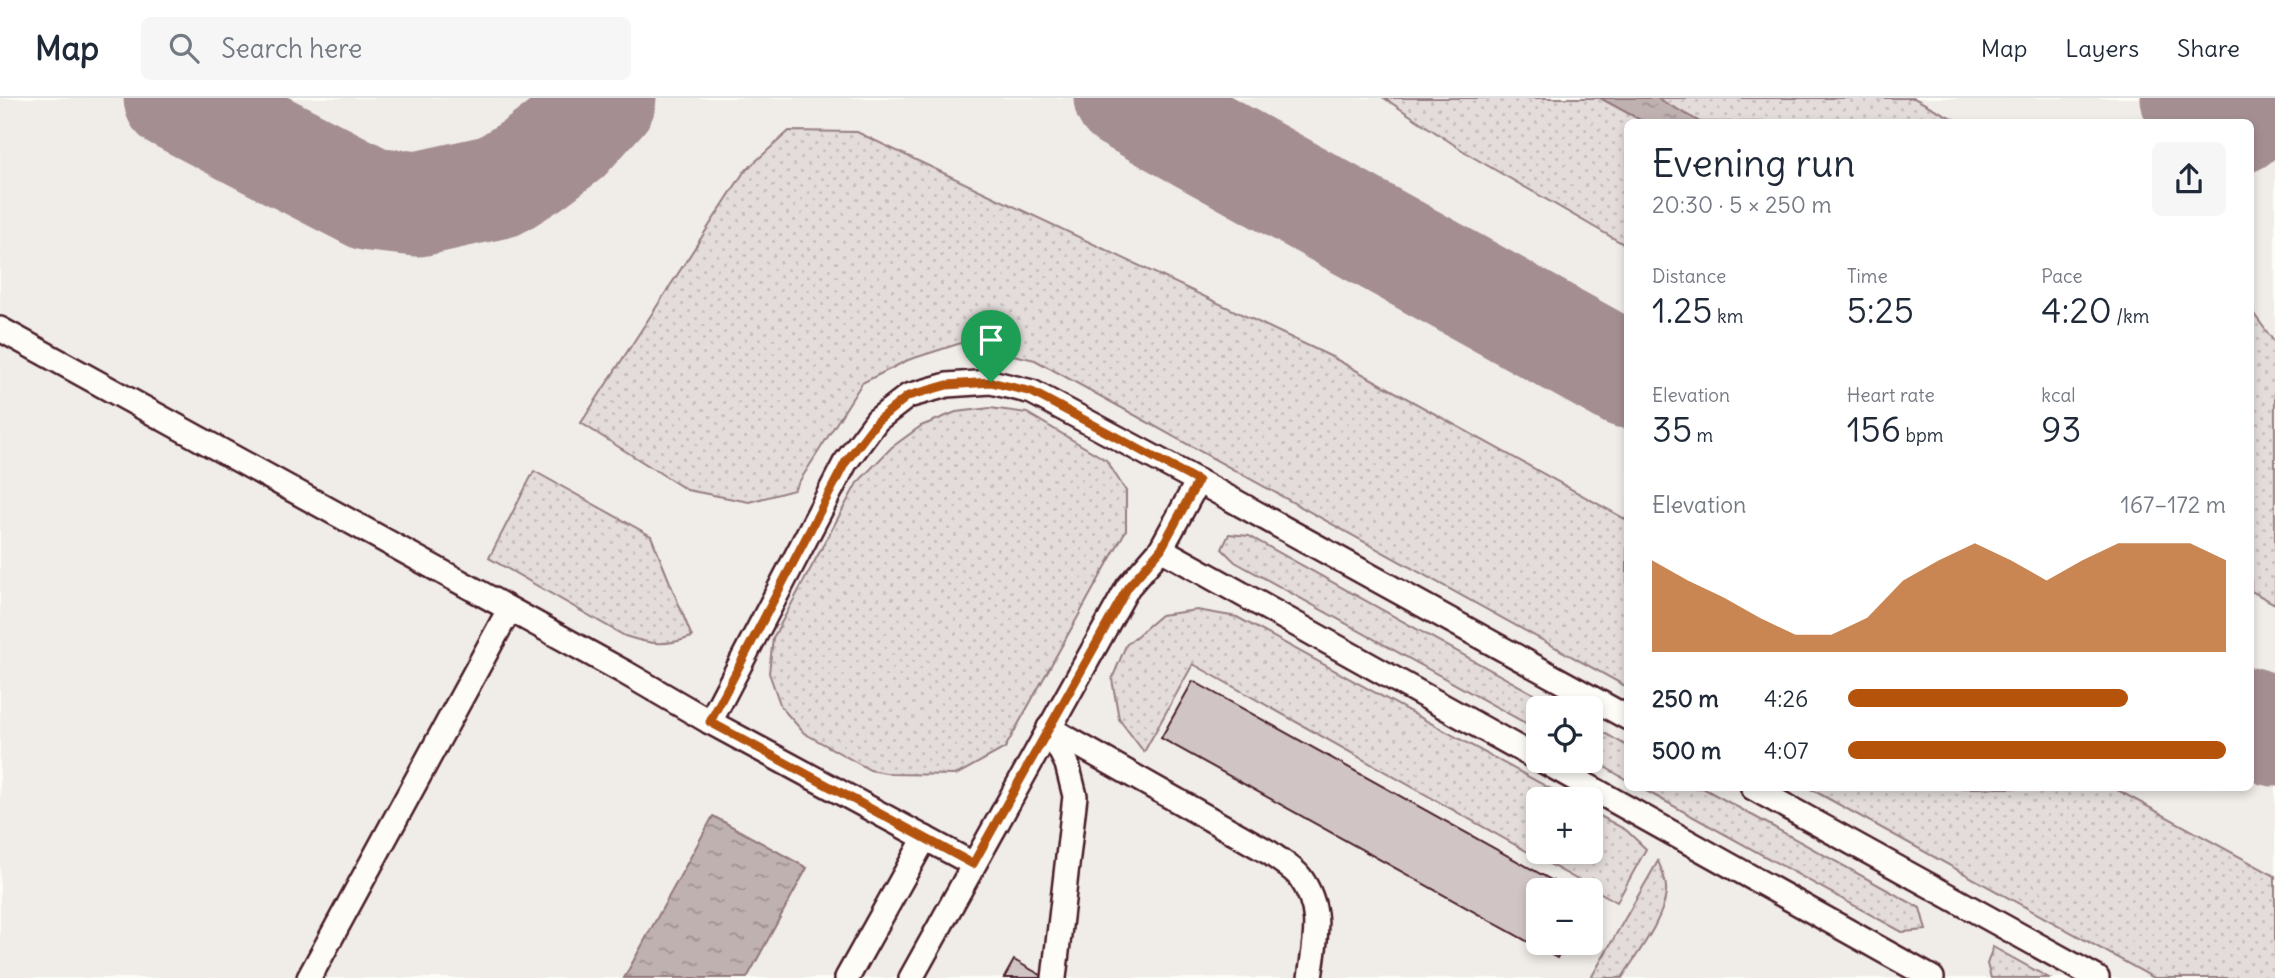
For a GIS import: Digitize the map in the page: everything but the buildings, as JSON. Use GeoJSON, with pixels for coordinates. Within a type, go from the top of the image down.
{"type":"FeatureCollection","features":[{"type":"Feature","properties":{"kind":"lane"},"geometry":{"type":"LineString","coordinates":[[0,329],[710,722],[973,864]]}},
{"type":"Feature","properties":{"kind":"lane"},"geometry":{"type":"LineString","coordinates":[[710,722],[845,463],[877,421],[908,396],[947,385],[991,382],[1032,392],[1624,716]]}},
{"type":"Feature","properties":{"kind":"lane"},"geometry":{"type":"LineString","coordinates":[[911,978],[1128,587],[1161,549],[1198,481]]}},
{"type":"Feature","properties":{"kind":"lane"},"geometry":{"type":"LineString","coordinates":[[1161,549],[1526,752]]}},
{"type":"Feature","properties":{"kind":"lane"},"geometry":{"type":"LineString","coordinates":[[309,978],[509,610]]}},
{"type":"Feature","properties":{"kind":"lane"},"geometry":{"type":"LineString","coordinates":[[1049,729],[1067,764],[1074,796],[1054,978]]}},
{"type":"Feature","properties":{"kind":"lane"},"geometry":{"type":"LineString","coordinates":[[1049,729],[1270,853],[1299,876],[1316,908],[1316,934],[1310,978]]}},
{"type":"Feature","properties":{"kind":"lane"},"geometry":{"type":"LineString","coordinates":[[1563,773],[1932,978]]}},
{"type":"Feature","properties":{"kind":"lane"},"geometry":{"type":"LineString","coordinates":[[1758,791],[2097,978]]}},
{"type":"Feature","properties":{"kind":"lane"},"geometry":{"type":"LineString","coordinates":[[847,978],[925,838]]}},
{"type":"Feature","properties":{"kind":"shaded area"},"geometry":{"type":"Polygon","coordinates":[[[0,98],[2275,98],[2275,978],[0,978],[0,98]]]}},
{"type":"Feature","properties":{"kind":"shaded area"},"geometry":{"type":"Polygon","coordinates":[[[1384,98],[1914,98],[1953,119],[1624,119],[1624,244],[1471,156],[1384,98]]]}},
{"type":"Feature","properties":{"kind":"shaded area"},"geometry":{"type":"Polygon","coordinates":[[[789,131],[857,132],[1332,357],[1624,518],[1624,685],[1035,360],[961,343],[908,360],[862,383],[794,490],[749,502],[687,490],[581,423],[744,172],[789,131]]]}},
{"type":"Feature","properties":{"kind":"shaded area"},"geometry":{"type":"Polygon","coordinates":[[[2254,314],[2275,343],[2275,604],[2254,593],[2254,314]]]}},
{"type":"Feature","properties":{"kind":"shaded area"},"geometry":{"type":"Polygon","coordinates":[[[990,408],[1027,413],[1106,460],[1126,491],[1126,530],[1005,748],[956,775],[891,774],[870,770],[804,733],[781,707],[769,673],[773,638],[857,483],[892,447],[921,426],[956,412],[990,408]]]}},
{"type":"Feature","properties":{"kind":"shaded area"},"geometry":{"type":"Polygon","coordinates":[[[534,471],[651,536],[692,637],[659,643],[625,636],[489,558],[534,471]]]}},
{"type":"Feature","properties":{"kind":"shaded area"},"geometry":{"type":"Polygon","coordinates":[[[1229,534],[1249,536],[1538,696],[1526,696],[1526,723],[1235,562],[1222,549],[1229,534]]]}},
{"type":"Feature","properties":{"kind":"shaded area"},"geometry":{"type":"Polygon","coordinates":[[[1197,610],[1237,617],[1547,787],[1526,787],[1526,851],[1193,664],[1144,752],[1119,719],[1112,679],[1126,645],[1161,615],[1197,610]]]}},
{"type":"Feature","properties":{"kind":"shaded area"},"geometry":{"type":"Polygon","coordinates":[[[1603,732],[1624,744],[1624,778],[1603,766],[1603,732]]]}},
{"type":"Feature","properties":{"kind":"shaded area"},"geometry":{"type":"Polygon","coordinates":[[[1646,791],[1708,791],[1920,908],[1926,930],[1902,932],[1646,791]]]}},
{"type":"Feature","properties":{"kind":"shaded area"},"geometry":{"type":"Polygon","coordinates":[[[1814,791],[2119,791],[2275,876],[2275,978],[2154,978],[1814,791]]]}},
{"type":"Feature","properties":{"kind":"shaded area"},"geometry":{"type":"Polygon","coordinates":[[[1603,818],[1626,830],[1646,849],[1617,902],[1603,894],[1603,878],[1574,878],[1549,864],[1603,864],[1603,818]]]}},
{"type":"Feature","properties":{"kind":"shaded area"},"geometry":{"type":"Polygon","coordinates":[[[1658,861],[1666,893],[1660,915],[1648,937],[1622,978],[1591,978],[1658,861]]]}},
{"type":"Feature","properties":{"kind":"shaded area"},"geometry":{"type":"Polygon","coordinates":[[[1993,947],[2049,978],[1991,978],[1987,964],[1993,947]]]}},
{"type":"Feature","properties":{"kind":"water"},"geometry":{"type":"Polygon","coordinates":[[[1600,98],[1657,98],[1695,119],[1638,119],[1600,98]]]}},
{"type":"Feature","properties":{"kind":"water"},"geometry":{"type":"Polygon","coordinates":[[[713,816],[807,868],[747,978],[624,978],[713,816]]]}},
{"type":"Feature","properties":{"kind":"taxiway"},"geometry":{"type":"LineString","coordinates":[[176,98],[371,199],[418,204],[499,186],[567,139],[604,98]]}},
{"type":"Feature","properties":{"kind":"taxiway"},"geometry":{"type":"LineString","coordinates":[[1126,98],[1624,374]]}},
{"type":"Feature","properties":{"kind":"taxiway"},"geometry":{"type":"LineString","coordinates":[[2193,98],[2232,119]]}},
{"type":"Feature","properties":{"kind":"taxiway"},"geometry":{"type":"LineString","coordinates":[[2254,722],[2275,734]]}},
{"type":"Feature","properties":{"kind":"route"},"geometry":{"type":"LineString","coordinates":[[991,382],[1032,392],[1198,481],[1161,549],[1128,587],[973,864],[710,722],[845,463],[877,421],[908,396],[947,385],[991,382]]}}]}
